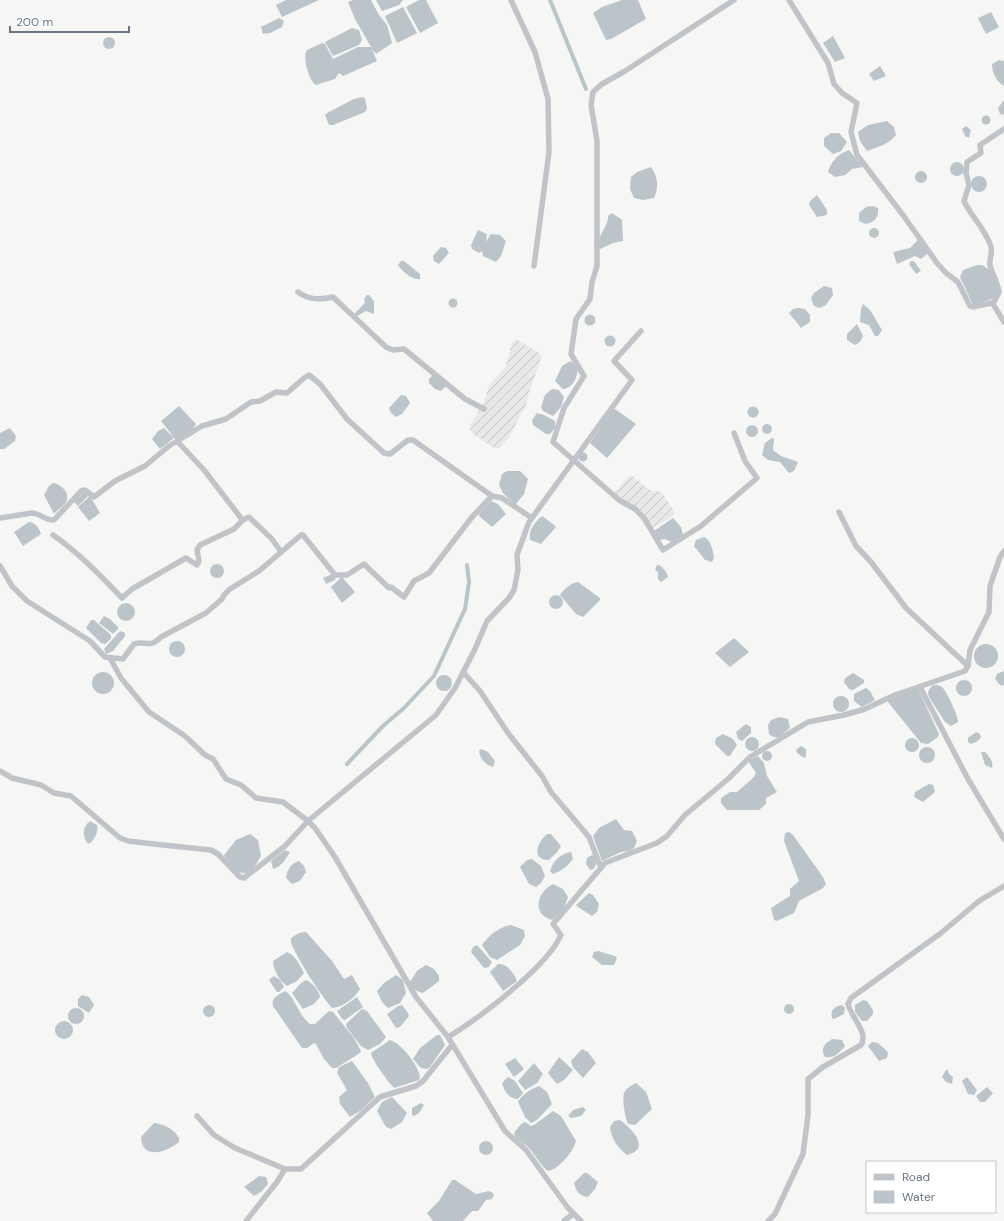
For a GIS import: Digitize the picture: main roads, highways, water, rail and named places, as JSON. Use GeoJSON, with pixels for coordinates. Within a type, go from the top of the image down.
{"type":"FeatureCollection","features":[{"type":"Feature","properties":{"kind":"water"},"geometry":{"type":"Polygon","coordinates":[[[286,0],[319,0],[282,17],[276,5],[286,0]]]}},
{"type":"Feature","properties":{"kind":"water"},"geometry":{"type":"Polygon","coordinates":[[[353,0],[371,0],[379,15],[387,25],[392,43],[376,54],[372,49],[377,61],[343,76],[339,73],[335,79],[316,85],[313,83],[307,69],[305,58],[307,50],[322,43],[325,44],[333,59],[358,47],[371,47],[355,19],[348,2],[353,0]]]}},
{"type":"Feature","properties":{"kind":"water"},"geometry":{"type":"Polygon","coordinates":[[[376,0],[403,0],[399,5],[382,11],[376,0]]]}},
{"type":"Feature","properties":{"kind":"water"},"geometry":{"type":"Polygon","coordinates":[[[419,0],[426,0],[438,23],[420,33],[406,7],[419,0]]]}},
{"type":"Feature","properties":{"kind":"water"},"geometry":{"type":"Polygon","coordinates":[[[622,0],[638,0],[646,19],[611,39],[606,40],[593,13],[602,7],[622,0]]]}},
{"type":"Feature","properties":{"kind":"water"},"geometry":{"type":"Polygon","coordinates":[[[403,7],[417,33],[397,43],[385,16],[403,7]]]}},
{"type":"Feature","properties":{"kind":"water"},"geometry":{"type":"Polygon","coordinates":[[[991,12],[999,27],[986,34],[978,18],[991,12]]]}},
{"type":"Feature","properties":{"kind":"water"},"geometry":{"type":"Polygon","coordinates":[[[279,18],[284,21],[282,27],[270,33],[263,34],[261,27],[279,18]]]}},
{"type":"Feature","properties":{"kind":"water"},"geometry":{"type":"Polygon","coordinates":[[[352,28],[359,30],[362,40],[359,45],[333,56],[325,42],[352,28]]]}},
{"type":"Feature","properties":{"kind":"water"},"geometry":{"type":"Polygon","coordinates":[[[833,36],[845,58],[835,62],[823,43],[833,36]]]}},
{"type":"Feature","properties":{"kind":"water"},"geometry":{"type":"Polygon","coordinates":[[[107,37],[111,37],[115,43],[111,49],[107,49],[103,45],[103,41],[107,37]]]}},
{"type":"Feature","properties":{"kind":"water"},"geometry":{"type":"Polygon","coordinates":[[[999,60],[1004,61],[1004,86],[997,79],[993,71],[992,64],[999,60]]]}},
{"type":"Feature","properties":{"kind":"water"},"geometry":{"type":"Polygon","coordinates":[[[880,66],[886,76],[874,81],[869,74],[880,66]]]}},
{"type":"Feature","properties":{"kind":"water"},"geometry":{"type":"Polygon","coordinates":[[[362,97],[365,98],[367,108],[365,112],[333,125],[329,125],[325,115],[354,99],[362,97]]]}},
{"type":"Feature","properties":{"kind":"water"},"geometry":{"type":"Polygon","coordinates":[[[1004,100],[1004,115],[1000,114],[998,108],[1004,100]]]}},
{"type":"Feature","properties":{"kind":"water"},"geometry":{"type":"Polygon","coordinates":[[[984,116],[988,116],[990,120],[988,124],[984,124],[982,122],[982,118],[984,116]]]}},
{"type":"Feature","properties":{"kind":"water"},"geometry":{"type":"Polygon","coordinates":[[[887,121],[894,127],[896,135],[887,143],[867,151],[860,141],[858,132],[868,125],[887,121]]]}},
{"type":"Feature","properties":{"kind":"water"},"geometry":{"type":"Polygon","coordinates":[[[966,126],[971,130],[969,138],[965,136],[962,129],[966,126]]]}},
{"type":"Feature","properties":{"kind":"water"},"geometry":{"type":"Polygon","coordinates":[[[831,133],[839,133],[847,142],[841,151],[833,154],[824,146],[824,138],[831,133]]]}},
{"type":"Feature","properties":{"kind":"water"},"geometry":{"type":"Polygon","coordinates":[[[849,150],[863,167],[852,169],[845,175],[835,177],[828,172],[831,164],[836,158],[849,150]]]}},
{"type":"Feature","properties":{"kind":"water"},"geometry":{"type":"Polygon","coordinates":[[[954,162],[960,162],[964,166],[964,172],[960,176],[954,176],[950,172],[950,166],[954,162]]]}},
{"type":"Feature","properties":{"kind":"water"},"geometry":{"type":"Polygon","coordinates":[[[651,167],[657,182],[657,190],[654,198],[643,200],[634,198],[630,189],[631,177],[637,172],[651,167]]]}},
{"type":"Feature","properties":{"kind":"water"},"geometry":{"type":"Polygon","coordinates":[[[921,171],[925,173],[927,177],[925,181],[921,183],[917,181],[915,177],[917,173],[921,171]]]}},
{"type":"Feature","properties":{"kind":"water"},"geometry":{"type":"Polygon","coordinates":[[[979,176],[985,178],[987,184],[985,190],[979,192],[973,190],[971,184],[973,178],[979,176]]]}},
{"type":"Feature","properties":{"kind":"water"},"geometry":{"type":"Polygon","coordinates":[[[817,195],[827,210],[827,215],[817,217],[809,205],[810,201],[817,195]]]}},
{"type":"Feature","properties":{"kind":"water"},"geometry":{"type":"Polygon","coordinates":[[[873,206],[878,208],[876,219],[866,224],[859,221],[859,213],[866,207],[873,206]]]}},
{"type":"Feature","properties":{"kind":"water"},"geometry":{"type":"Polygon","coordinates":[[[612,213],[622,220],[623,241],[613,243],[600,249],[600,236],[608,220],[608,216],[612,213]]]}},
{"type":"Feature","properties":{"kind":"water"},"geometry":{"type":"Polygon","coordinates":[[[872,228],[876,228],[878,229],[878,237],[872,238],[869,235],[869,231],[872,228]]]}},
{"type":"Feature","properties":{"kind":"water"},"geometry":{"type":"Polygon","coordinates":[[[478,230],[487,234],[486,242],[491,234],[500,235],[506,241],[501,256],[496,262],[483,256],[482,251],[479,253],[472,249],[471,245],[478,230]]]}},
{"type":"Feature","properties":{"kind":"water"},"geometry":{"type":"Polygon","coordinates":[[[918,240],[928,253],[921,259],[915,256],[897,264],[893,252],[910,248],[918,240]]]}},
{"type":"Feature","properties":{"kind":"water"},"geometry":{"type":"Polygon","coordinates":[[[441,247],[446,248],[449,253],[439,264],[434,261],[433,256],[441,247]]]}},
{"type":"Feature","properties":{"kind":"water"},"geometry":{"type":"Polygon","coordinates":[[[401,261],[404,261],[420,274],[420,279],[411,277],[405,273],[398,265],[401,261]]]}},
{"type":"Feature","properties":{"kind":"water"},"geometry":{"type":"Polygon","coordinates":[[[911,261],[914,261],[921,271],[916,274],[909,264],[911,261]]]}},
{"type":"Feature","properties":{"kind":"water"},"geometry":{"type":"Polygon","coordinates":[[[977,265],[982,265],[990,270],[998,292],[995,298],[973,305],[960,277],[963,270],[977,265]]]}},
{"type":"Feature","properties":{"kind":"water"},"geometry":{"type":"Polygon","coordinates":[[[824,286],[832,288],[833,295],[826,305],[820,308],[814,306],[811,298],[814,293],[824,286]]]}},
{"type":"Feature","properties":{"kind":"water"},"geometry":{"type":"Polygon","coordinates":[[[367,295],[369,295],[374,301],[374,314],[366,311],[357,316],[355,313],[365,303],[364,299],[367,295]]]}},
{"type":"Feature","properties":{"kind":"water"},"geometry":{"type":"Polygon","coordinates":[[[453,298],[458,303],[453,308],[448,303],[453,298]]]}},
{"type":"Feature","properties":{"kind":"water"},"geometry":{"type":"Polygon","coordinates":[[[863,304],[870,310],[882,330],[878,336],[875,336],[869,325],[860,322],[863,304]]]}},
{"type":"Feature","properties":{"kind":"water"},"geometry":{"type":"Polygon","coordinates":[[[793,309],[805,309],[810,315],[810,322],[801,328],[789,313],[793,309]]]}},
{"type":"Feature","properties":{"kind":"water"},"geometry":{"type":"Polygon","coordinates":[[[588,315],[592,315],[594,316],[594,324],[588,325],[585,322],[585,318],[588,315]]]}},
{"type":"Feature","properties":{"kind":"water"},"geometry":{"type":"Polygon","coordinates":[[[857,324],[863,336],[860,342],[855,345],[847,340],[847,334],[857,324]]]}},
{"type":"Feature","properties":{"kind":"water"},"geometry":{"type":"Polygon","coordinates":[[[608,336],[612,336],[614,337],[614,345],[608,346],[605,343],[605,339],[608,336]]]}},
{"type":"Feature","properties":{"kind":"water"},"geometry":{"type":"Polygon","coordinates":[[[570,361],[577,366],[577,374],[572,384],[563,389],[555,381],[562,366],[570,361]]]}},
{"type":"Feature","properties":{"kind":"water"},"geometry":{"type":"Polygon","coordinates":[[[433,375],[445,383],[445,387],[441,391],[435,389],[429,383],[429,379],[433,375]]]}},
{"type":"Feature","properties":{"kind":"water"},"geometry":{"type":"Polygon","coordinates":[[[552,389],[559,390],[564,397],[561,407],[553,416],[543,411],[541,407],[545,395],[552,389]]]}},
{"type":"Feature","properties":{"kind":"water"},"geometry":{"type":"Polygon","coordinates":[[[401,395],[406,396],[410,403],[402,414],[396,417],[391,413],[389,408],[401,395]]]}},
{"type":"Feature","properties":{"kind":"water"},"geometry":{"type":"Polygon","coordinates":[[[179,406],[196,424],[192,430],[176,440],[161,421],[179,406]]]}},
{"type":"Feature","properties":{"kind":"water"},"geometry":{"type":"Polygon","coordinates":[[[753,406],[757,408],[759,412],[757,416],[753,418],[749,416],[747,412],[749,408],[753,406]]]}},
{"type":"Feature","properties":{"kind":"water"},"geometry":{"type":"Polygon","coordinates":[[[615,409],[636,424],[607,458],[590,443],[615,409]]]}},
{"type":"Feature","properties":{"kind":"water"},"geometry":{"type":"Polygon","coordinates":[[[537,413],[555,421],[555,428],[550,434],[546,434],[533,425],[532,420],[537,413]]]}},
{"type":"Feature","properties":{"kind":"water"},"geometry":{"type":"Polygon","coordinates":[[[765,424],[769,424],[771,425],[771,433],[765,434],[762,431],[762,427],[765,424]]]}},
{"type":"Feature","properties":{"kind":"water"},"geometry":{"type":"Polygon","coordinates":[[[750,425],[754,425],[758,431],[754,437],[750,437],[746,433],[746,429],[750,425]]]}},
{"type":"Feature","properties":{"kind":"water"},"geometry":{"type":"Polygon","coordinates":[[[10,428],[16,436],[15,441],[4,449],[0,449],[0,433],[10,428]]]}},
{"type":"Feature","properties":{"kind":"water"},"geometry":{"type":"Polygon","coordinates":[[[164,428],[174,438],[160,449],[152,439],[158,431],[164,428]]]}},
{"type":"Feature","properties":{"kind":"water"},"geometry":{"type":"Polygon","coordinates":[[[772,438],[774,439],[773,450],[781,456],[798,462],[794,471],[789,473],[780,462],[768,460],[762,455],[765,443],[772,438]]]}},
{"type":"Feature","properties":{"kind":"water"},"geometry":{"type":"Polygon","coordinates":[[[583,452],[588,457],[583,462],[578,457],[583,452]]]}},
{"type":"Feature","properties":{"kind":"water"},"geometry":{"type":"Polygon","coordinates":[[[507,471],[520,471],[528,479],[524,494],[515,505],[503,493],[499,485],[502,474],[507,471]]]}},
{"type":"Feature","properties":{"kind":"water"},"geometry":{"type":"Polygon","coordinates":[[[53,483],[62,487],[67,495],[65,504],[54,514],[44,495],[49,486],[53,483]]]}},
{"type":"Feature","properties":{"kind":"water"},"geometry":{"type":"Polygon","coordinates":[[[84,492],[90,494],[78,506],[74,502],[84,492]]]}},
{"type":"Feature","properties":{"kind":"water"},"geometry":{"type":"Polygon","coordinates":[[[90,496],[100,513],[89,521],[78,507],[90,496]]]}},
{"type":"Feature","properties":{"kind":"water"},"geometry":{"type":"Polygon","coordinates":[[[491,501],[498,504],[506,514],[492,527],[479,516],[479,514],[491,501]]]}},
{"type":"Feature","properties":{"kind":"water"},"geometry":{"type":"Polygon","coordinates":[[[542,516],[556,527],[541,544],[530,540],[530,533],[533,526],[542,516]]]}},
{"type":"Feature","properties":{"kind":"water"},"geometry":{"type":"Polygon","coordinates":[[[673,518],[681,527],[683,535],[671,542],[665,539],[660,540],[654,531],[673,518]]]}},
{"type":"Feature","properties":{"kind":"water"},"geometry":{"type":"Polygon","coordinates":[[[29,522],[34,523],[37,526],[41,534],[23,546],[14,532],[29,522]]]}},
{"type":"Feature","properties":{"kind":"water"},"geometry":{"type":"Polygon","coordinates":[[[704,537],[710,543],[712,549],[714,558],[712,562],[705,560],[694,546],[696,540],[704,537]]]}},
{"type":"Feature","properties":{"kind":"water"},"geometry":{"type":"Polygon","coordinates":[[[214,564],[220,564],[224,568],[224,574],[220,578],[214,578],[210,574],[210,568],[214,564]]]}},
{"type":"Feature","properties":{"kind":"water"},"geometry":{"type":"Polygon","coordinates":[[[657,565],[664,569],[668,577],[661,582],[658,579],[658,572],[655,570],[657,565]]]}},
{"type":"Feature","properties":{"kind":"water"},"geometry":{"type":"Polygon","coordinates":[[[332,574],[336,576],[335,580],[326,584],[323,578],[332,574]]]}},
{"type":"Feature","properties":{"kind":"water"},"geometry":{"type":"Polygon","coordinates":[[[342,577],[355,592],[342,603],[331,587],[342,577]]]}},
{"type":"Feature","properties":{"kind":"water"},"geometry":{"type":"Polygon","coordinates":[[[578,582],[600,598],[600,600],[583,617],[576,614],[560,595],[568,587],[578,582]]]}},
{"type":"Feature","properties":{"kind":"water"},"geometry":{"type":"Polygon","coordinates":[[[556,595],[561,597],[563,602],[561,607],[556,609],[551,607],[549,602],[551,597],[556,595]]]}},
{"type":"Feature","properties":{"kind":"water"},"geometry":{"type":"Polygon","coordinates":[[[126,603],[132,606],[135,612],[132,618],[126,621],[120,618],[117,612],[120,606],[126,603]]]}},
{"type":"Feature","properties":{"kind":"water"},"geometry":{"type":"Polygon","coordinates":[[[104,616],[110,619],[118,627],[113,634],[99,623],[104,616]]]}},
{"type":"Feature","properties":{"kind":"water"},"geometry":{"type":"Polygon","coordinates":[[[91,620],[94,620],[111,635],[111,638],[106,644],[101,643],[86,628],[91,620]]]}},
{"type":"Feature","properties":{"kind":"water"},"geometry":{"type":"Polygon","coordinates":[[[120,631],[125,633],[125,636],[113,651],[106,654],[104,649],[120,631]]]}},
{"type":"Feature","properties":{"kind":"water"},"geometry":{"type":"Polygon","coordinates":[[[734,638],[749,652],[730,667],[715,653],[734,638]]]}},
{"type":"Feature","properties":{"kind":"water"},"geometry":{"type":"Polygon","coordinates":[[[174,641],[180,641],[185,646],[183,655],[180,657],[174,657],[169,652],[169,646],[174,641]]]}},
{"type":"Feature","properties":{"kind":"water"},"geometry":{"type":"Polygon","coordinates":[[[986,644],[991,645],[997,651],[997,661],[991,667],[986,668],[981,667],[975,661],[974,656],[975,651],[981,645],[986,644]]]}},
{"type":"Feature","properties":{"kind":"water"},"geometry":{"type":"Polygon","coordinates":[[[1004,671],[1004,685],[1002,686],[995,679],[997,674],[1004,671]]]}},
{"type":"Feature","properties":{"kind":"water"},"geometry":{"type":"Polygon","coordinates":[[[103,672],[111,675],[114,683],[111,691],[103,694],[95,691],[92,683],[95,675],[103,672]]]}},
{"type":"Feature","properties":{"kind":"water"},"geometry":{"type":"Polygon","coordinates":[[[853,673],[864,680],[864,683],[853,690],[849,689],[844,682],[845,678],[853,673]]]}},
{"type":"Feature","properties":{"kind":"water"},"geometry":{"type":"Polygon","coordinates":[[[444,675],[450,677],[452,683],[450,689],[444,691],[438,689],[436,683],[438,677],[444,675]]]}},
{"type":"Feature","properties":{"kind":"water"},"geometry":{"type":"Polygon","coordinates":[[[964,680],[971,685],[972,688],[967,695],[964,696],[957,691],[956,688],[961,681],[964,680]]]}},
{"type":"Feature","properties":{"kind":"water"},"geometry":{"type":"Polygon","coordinates":[[[933,685],[943,688],[950,699],[958,719],[958,722],[951,726],[945,722],[929,697],[929,690],[933,685]]]}},
{"type":"Feature","properties":{"kind":"water"},"geometry":{"type":"Polygon","coordinates":[[[866,688],[870,691],[875,700],[862,707],[854,701],[854,694],[866,688]]]}},
{"type":"Feature","properties":{"kind":"water"},"geometry":{"type":"Polygon","coordinates":[[[918,689],[939,734],[938,737],[928,744],[921,743],[888,702],[888,700],[918,689]]]}},
{"type":"Feature","properties":{"kind":"water"},"geometry":{"type":"Polygon","coordinates":[[[841,696],[847,698],[849,704],[847,710],[841,712],[835,710],[833,704],[835,698],[841,696]]]}},
{"type":"Feature","properties":{"kind":"water"},"geometry":{"type":"Polygon","coordinates":[[[779,717],[788,719],[790,728],[779,737],[773,737],[769,734],[768,725],[771,720],[779,717]]]}},
{"type":"Feature","properties":{"kind":"water"},"geometry":{"type":"Polygon","coordinates":[[[746,724],[751,727],[751,733],[742,741],[738,739],[736,732],[746,724]]]}},
{"type":"Feature","properties":{"kind":"water"},"geometry":{"type":"Polygon","coordinates":[[[976,732],[980,734],[981,738],[971,744],[968,742],[968,738],[976,732]]]}},
{"type":"Feature","properties":{"kind":"water"},"geometry":{"type":"Polygon","coordinates":[[[723,734],[733,739],[737,745],[730,756],[727,756],[715,744],[716,738],[723,734]]]}},
{"type":"Feature","properties":{"kind":"water"},"geometry":{"type":"Polygon","coordinates":[[[752,737],[757,739],[759,744],[757,749],[752,751],[747,749],[745,744],[747,739],[752,737]]]}},
{"type":"Feature","properties":{"kind":"water"},"geometry":{"type":"Polygon","coordinates":[[[912,738],[917,740],[919,745],[917,750],[912,752],[907,750],[905,745],[907,740],[912,738]]]}},
{"type":"Feature","properties":{"kind":"water"},"geometry":{"type":"Polygon","coordinates":[[[801,746],[806,749],[806,756],[804,758],[797,753],[796,750],[801,746]]]}},
{"type":"Feature","properties":{"kind":"water"},"geometry":{"type":"Polygon","coordinates":[[[927,747],[934,752],[935,755],[930,762],[927,763],[920,758],[919,755],[924,748],[927,747]]]}},
{"type":"Feature","properties":{"kind":"water"},"geometry":{"type":"Polygon","coordinates":[[[481,749],[488,752],[495,761],[493,767],[488,765],[482,759],[479,751],[481,749]]]}},
{"type":"Feature","properties":{"kind":"water"},"geometry":{"type":"Polygon","coordinates":[[[765,751],[769,751],[771,752],[771,760],[765,761],[762,758],[762,754],[765,751]]]}},
{"type":"Feature","properties":{"kind":"water"},"geometry":{"type":"Polygon","coordinates":[[[981,752],[985,752],[990,757],[992,761],[992,768],[985,765],[981,752]]]}},
{"type":"Feature","properties":{"kind":"water"},"geometry":{"type":"Polygon","coordinates":[[[758,756],[764,763],[767,776],[777,792],[766,798],[766,804],[759,810],[727,810],[721,803],[721,798],[730,792],[737,792],[753,778],[756,773],[748,761],[758,756]]]}},
{"type":"Feature","properties":{"kind":"water"},"geometry":{"type":"Polygon","coordinates":[[[929,784],[933,785],[935,792],[923,802],[914,797],[915,792],[929,784]]]}},
{"type":"Feature","properties":{"kind":"water"},"geometry":{"type":"Polygon","coordinates":[[[616,819],[624,830],[632,831],[637,841],[634,848],[630,851],[621,852],[602,861],[593,836],[599,828],[616,819]]]}},
{"type":"Feature","properties":{"kind":"water"},"geometry":{"type":"Polygon","coordinates":[[[90,821],[97,825],[97,833],[94,839],[88,844],[84,835],[84,829],[90,821]]]}},
{"type":"Feature","properties":{"kind":"water"},"geometry":{"type":"Polygon","coordinates":[[[789,832],[793,835],[823,877],[826,884],[823,888],[799,901],[794,913],[777,921],[774,920],[771,908],[790,896],[790,889],[799,881],[784,841],[785,833],[789,832]]]}},
{"type":"Feature","properties":{"kind":"water"},"geometry":{"type":"Polygon","coordinates":[[[250,834],[258,840],[261,856],[252,870],[245,873],[236,870],[224,855],[236,840],[250,834]]]}},
{"type":"Feature","properties":{"kind":"water"},"geometry":{"type":"Polygon","coordinates":[[[547,834],[551,834],[561,846],[549,860],[539,857],[538,854],[539,845],[547,834]]]}},
{"type":"Feature","properties":{"kind":"water"},"geometry":{"type":"Polygon","coordinates":[[[285,850],[290,852],[287,857],[281,865],[273,869],[271,861],[285,850]]]}},
{"type":"Feature","properties":{"kind":"water"},"geometry":{"type":"Polygon","coordinates":[[[571,852],[573,859],[571,862],[553,874],[550,871],[555,861],[560,856],[571,852]]]}},
{"type":"Feature","properties":{"kind":"water"},"geometry":{"type":"Polygon","coordinates":[[[592,855],[595,856],[596,864],[594,869],[590,870],[586,864],[587,858],[592,855]]]}},
{"type":"Feature","properties":{"kind":"water"},"geometry":{"type":"Polygon","coordinates":[[[532,859],[541,866],[545,876],[541,883],[536,887],[529,884],[520,867],[527,860],[532,859]]]}},
{"type":"Feature","properties":{"kind":"water"},"geometry":{"type":"Polygon","coordinates":[[[299,861],[304,866],[306,872],[300,881],[292,884],[286,878],[287,872],[292,865],[299,861]]]}},
{"type":"Feature","properties":{"kind":"water"},"geometry":{"type":"Polygon","coordinates":[[[553,884],[563,889],[568,897],[563,910],[552,920],[545,917],[541,913],[539,903],[543,892],[553,884]]]}},
{"type":"Feature","properties":{"kind":"water"},"geometry":{"type":"Polygon","coordinates":[[[589,893],[593,895],[599,904],[597,912],[592,916],[576,905],[589,893]]]}},
{"type":"Feature","properties":{"kind":"water"},"geometry":{"type":"Polygon","coordinates":[[[511,925],[524,930],[525,936],[520,945],[497,960],[490,957],[482,945],[495,932],[511,925]]]}},
{"type":"Feature","properties":{"kind":"water"},"geometry":{"type":"Polygon","coordinates":[[[306,932],[332,961],[344,979],[352,975],[360,989],[352,999],[344,1004],[332,1008],[315,985],[299,959],[291,943],[291,938],[299,933],[306,932]]]}},
{"type":"Feature","properties":{"kind":"water"},"geometry":{"type":"Polygon","coordinates":[[[477,945],[492,962],[489,967],[484,968],[471,952],[473,947],[477,945]]]}},
{"type":"Feature","properties":{"kind":"water"},"geometry":{"type":"Polygon","coordinates":[[[598,951],[615,956],[617,958],[614,965],[602,965],[592,957],[594,952],[598,951]]]}},
{"type":"Feature","properties":{"kind":"water"},"geometry":{"type":"Polygon","coordinates":[[[287,952],[295,958],[304,973],[297,981],[287,986],[277,975],[273,961],[287,952]]]}},
{"type":"Feature","properties":{"kind":"water"},"geometry":{"type":"Polygon","coordinates":[[[498,964],[504,965],[510,969],[517,981],[503,991],[490,972],[498,964]]]}},
{"type":"Feature","properties":{"kind":"water"},"geometry":{"type":"Polygon","coordinates":[[[426,965],[434,969],[439,976],[439,981],[423,993],[418,992],[410,982],[417,971],[426,965]]]}},
{"type":"Feature","properties":{"kind":"water"},"geometry":{"type":"Polygon","coordinates":[[[396,975],[403,980],[406,993],[400,1003],[388,1008],[382,1002],[377,991],[384,983],[396,975]]]}},
{"type":"Feature","properties":{"kind":"water"},"geometry":{"type":"Polygon","coordinates":[[[274,976],[280,980],[284,987],[279,992],[277,992],[269,980],[274,976]]]}},
{"type":"Feature","properties":{"kind":"water"},"geometry":{"type":"Polygon","coordinates":[[[306,980],[315,987],[320,997],[314,1004],[303,1009],[292,993],[301,983],[306,980]]]}},
{"type":"Feature","properties":{"kind":"water"},"geometry":{"type":"Polygon","coordinates":[[[285,991],[291,997],[302,1016],[310,1024],[315,1024],[329,1011],[333,1012],[354,1038],[361,1051],[360,1053],[336,1068],[332,1068],[324,1059],[316,1044],[314,1043],[307,1048],[302,1048],[273,1006],[274,998],[285,991]]]}},
{"type":"Feature","properties":{"kind":"water"},"geometry":{"type":"Polygon","coordinates":[[[82,995],[89,997],[94,1005],[89,1013],[78,1006],[78,999],[82,995]]]}},
{"type":"Feature","properties":{"kind":"water"},"geometry":{"type":"Polygon","coordinates":[[[357,997],[363,1007],[345,1020],[342,1019],[337,1011],[357,997]]]}},
{"type":"Feature","properties":{"kind":"water"},"geometry":{"type":"Polygon","coordinates":[[[863,1000],[867,1001],[873,1010],[873,1014],[867,1021],[862,1021],[855,1012],[855,1005],[863,1000]]]}},
{"type":"Feature","properties":{"kind":"water"},"geometry":{"type":"Polygon","coordinates":[[[787,1004],[791,1004],[793,1005],[793,1013],[787,1014],[784,1011],[784,1007],[787,1004]]]}},
{"type":"Feature","properties":{"kind":"water"},"geometry":{"type":"Polygon","coordinates":[[[207,1005],[211,1005],[215,1011],[211,1017],[207,1017],[203,1013],[203,1009],[207,1005]]]}},
{"type":"Feature","properties":{"kind":"water"},"geometry":{"type":"Polygon","coordinates":[[[402,1005],[409,1016],[400,1027],[396,1028],[387,1014],[398,1006],[402,1005]]]}},
{"type":"Feature","properties":{"kind":"water"},"geometry":{"type":"Polygon","coordinates":[[[842,1005],[845,1008],[844,1014],[834,1019],[832,1018],[834,1009],[837,1006],[842,1005]]]}},
{"type":"Feature","properties":{"kind":"water"},"geometry":{"type":"Polygon","coordinates":[[[76,1008],[82,1010],[84,1016],[82,1022],[76,1024],[70,1022],[68,1016],[70,1010],[76,1008]]]}},
{"type":"Feature","properties":{"kind":"water"},"geometry":{"type":"Polygon","coordinates":[[[362,1009],[367,1011],[386,1037],[380,1044],[368,1050],[361,1046],[347,1028],[346,1024],[362,1009]]]}},
{"type":"Feature","properties":{"kind":"water"},"geometry":{"type":"Polygon","coordinates":[[[60,1021],[68,1021],[73,1026],[71,1037],[68,1039],[60,1039],[55,1034],[55,1026],[60,1021]]]}},
{"type":"Feature","properties":{"kind":"water"},"geometry":{"type":"Polygon","coordinates":[[[437,1035],[440,1035],[445,1045],[430,1067],[427,1069],[421,1068],[413,1059],[420,1048],[437,1035]]]}},
{"type":"Feature","properties":{"kind":"water"},"geometry":{"type":"Polygon","coordinates":[[[832,1039],[842,1040],[845,1046],[834,1056],[825,1057],[823,1049],[832,1039]]]}},
{"type":"Feature","properties":{"kind":"water"},"geometry":{"type":"Polygon","coordinates":[[[390,1040],[395,1042],[404,1050],[413,1061],[419,1072],[419,1080],[394,1088],[385,1076],[371,1053],[390,1040]]]}},
{"type":"Feature","properties":{"kind":"water"},"geometry":{"type":"Polygon","coordinates":[[[872,1042],[878,1043],[888,1052],[887,1058],[879,1061],[868,1046],[872,1042]]]}},
{"type":"Feature","properties":{"kind":"water"},"geometry":{"type":"Polygon","coordinates":[[[582,1049],[588,1052],[596,1063],[583,1078],[573,1067],[571,1061],[582,1049]]]}},
{"type":"Feature","properties":{"kind":"water"},"geometry":{"type":"Polygon","coordinates":[[[559,1057],[573,1070],[564,1080],[557,1084],[548,1073],[559,1057]]]}},
{"type":"Feature","properties":{"kind":"water"},"geometry":{"type":"Polygon","coordinates":[[[515,1058],[524,1069],[514,1077],[505,1064],[515,1058]]]}},
{"type":"Feature","properties":{"kind":"water"},"geometry":{"type":"Polygon","coordinates":[[[352,1061],[368,1083],[375,1097],[360,1111],[350,1117],[340,1104],[339,1097],[347,1090],[337,1073],[339,1067],[352,1061]]]}},
{"type":"Feature","properties":{"kind":"water"},"geometry":{"type":"Polygon","coordinates":[[[534,1063],[543,1074],[537,1083],[525,1090],[518,1081],[534,1063]]]}},
{"type":"Feature","properties":{"kind":"water"},"geometry":{"type":"Polygon","coordinates":[[[946,1070],[948,1070],[949,1074],[953,1077],[952,1084],[946,1082],[942,1077],[946,1070]]]}},
{"type":"Feature","properties":{"kind":"water"},"geometry":{"type":"Polygon","coordinates":[[[508,1077],[515,1081],[523,1093],[518,1099],[512,1098],[504,1089],[502,1083],[508,1077]]]}},
{"type":"Feature","properties":{"kind":"water"},"geometry":{"type":"Polygon","coordinates":[[[967,1077],[977,1090],[974,1095],[968,1094],[962,1081],[967,1077]]]}},
{"type":"Feature","properties":{"kind":"water"},"geometry":{"type":"Polygon","coordinates":[[[636,1083],[646,1092],[652,1109],[635,1125],[628,1124],[623,1100],[625,1091],[636,1083]]]}},
{"type":"Feature","properties":{"kind":"water"},"geometry":{"type":"Polygon","coordinates":[[[539,1086],[547,1092],[552,1104],[537,1120],[531,1123],[525,1117],[518,1102],[527,1092],[539,1086]]]}},
{"type":"Feature","properties":{"kind":"water"},"geometry":{"type":"Polygon","coordinates":[[[987,1087],[993,1093],[985,1102],[980,1102],[976,1096],[987,1087]]]}},
{"type":"Feature","properties":{"kind":"water"},"geometry":{"type":"Polygon","coordinates":[[[392,1097],[407,1113],[402,1122],[391,1129],[386,1127],[377,1111],[382,1102],[392,1097]]]}},
{"type":"Feature","properties":{"kind":"water"},"geometry":{"type":"Polygon","coordinates":[[[421,1103],[424,1105],[419,1113],[414,1116],[412,1115],[412,1108],[421,1103]]]}},
{"type":"Feature","properties":{"kind":"water"},"geometry":{"type":"Polygon","coordinates":[[[583,1107],[586,1110],[581,1116],[571,1118],[568,1116],[573,1110],[583,1107]]]}},
{"type":"Feature","properties":{"kind":"water"},"geometry":{"type":"Polygon","coordinates":[[[553,1111],[561,1116],[576,1141],[572,1150],[561,1164],[548,1171],[514,1133],[521,1124],[525,1122],[531,1126],[534,1125],[553,1111]]]}},
{"type":"Feature","properties":{"kind":"water"},"geometry":{"type":"Polygon","coordinates":[[[620,1120],[634,1133],[639,1145],[638,1149],[627,1155],[616,1143],[612,1136],[610,1127],[614,1121],[620,1120]]]}},
{"type":"Feature","properties":{"kind":"water"},"geometry":{"type":"Polygon","coordinates":[[[154,1123],[161,1124],[172,1130],[179,1138],[179,1142],[162,1151],[150,1152],[146,1149],[142,1145],[141,1137],[154,1123]]]}},
{"type":"Feature","properties":{"kind":"water"},"geometry":{"type":"Polygon","coordinates":[[[483,1141],[489,1141],[493,1145],[493,1151],[489,1155],[483,1155],[479,1151],[479,1145],[483,1141]]]}},
{"type":"Feature","properties":{"kind":"water"},"geometry":{"type":"Polygon","coordinates":[[[584,1173],[587,1173],[598,1182],[595,1189],[588,1197],[582,1196],[578,1193],[574,1183],[584,1173]]]}},
{"type":"Feature","properties":{"kind":"water"},"geometry":{"type":"Polygon","coordinates":[[[259,1176],[266,1177],[268,1184],[261,1192],[254,1196],[244,1187],[259,1176]]]}},
{"type":"Feature","properties":{"kind":"water"},"geometry":{"type":"Polygon","coordinates":[[[452,1180],[455,1180],[476,1194],[489,1191],[494,1195],[492,1199],[486,1200],[478,1211],[472,1211],[463,1221],[433,1221],[427,1213],[439,1201],[452,1180]]]}},
{"type":"Feature","properties":{"kind":"waterway"},"geometry":{"type":"LineString","coordinates":[[550,0],[586,89]]}},
{"type":"Feature","properties":{"kind":"waterway"},"geometry":{"type":"LineString","coordinates":[[347,764],[434,676],[465,609],[469,582],[467,565]]}}]}
